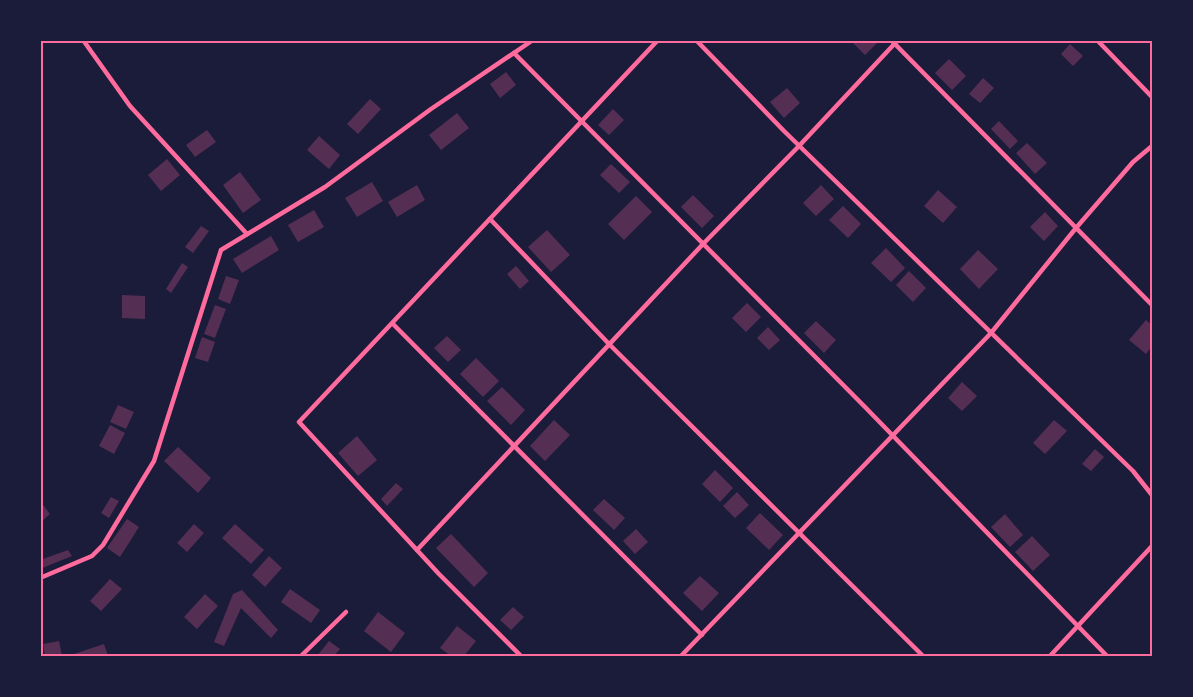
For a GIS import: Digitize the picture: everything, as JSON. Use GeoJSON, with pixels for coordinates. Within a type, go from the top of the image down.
{"type":"FeatureCollection","features":[{"type":"Feature","properties":{"kind":"street"},"geometry":{"type":"LineString","coordinates":[[83,40],[130,106],[247,234]]}},
{"type":"Feature","properties":{"kind":"street"},"geometry":{"type":"LineString","coordinates":[[40,578],[92,556],[103,545],[154,461],[221,250],[325,187],[533,40]]}},
{"type":"Feature","properties":{"kind":"street"},"geometry":{"type":"LineString","coordinates":[[521,657],[417,550],[299,422],[658,40]]}},
{"type":"Feature","properties":{"kind":"street"},"geometry":{"type":"LineString","coordinates":[[696,40],[799,146],[1133,471],[1152,495]]}},
{"type":"Feature","properties":{"kind":"street"},"geometry":{"type":"LineString","coordinates":[[1097,40],[1152,97]]}},
{"type":"Feature","properties":{"kind":"street"},"geometry":{"type":"LineString","coordinates":[[417,550],[703,244],[799,146],[894,42],[1152,306]]}},
{"type":"Feature","properties":{"kind":"street"},"geometry":{"type":"LineString","coordinates":[[514,53],[892,435],[1107,657]]}},
{"type":"Feature","properties":{"kind":"street"},"geometry":{"type":"LineString","coordinates":[[681,657],[991,333],[1076,228],[1133,162],[1152,146]]}},
{"type":"Feature","properties":{"kind":"street"},"geometry":{"type":"LineString","coordinates":[[490,219],[609,344],[923,657]]}},
{"type":"Feature","properties":{"kind":"street"},"geometry":{"type":"LineString","coordinates":[[393,324],[702,635]]}},
{"type":"Feature","properties":{"kind":"street"},"geometry":{"type":"LineString","coordinates":[[1050,657],[1152,546]]}},
{"type":"Feature","properties":{"kind":"street"},"geometry":{"type":"LineString","coordinates":[[301,657],[346,612]]}},
{"type":"Feature","properties":{"kind":"building"},"geometry":{"type":"Polygon","coordinates":[[[850,40],[877,40],[878,42],[865,55],[850,40]]]}},
{"type":"Feature","properties":{"kind":"building"},"geometry":{"type":"Polygon","coordinates":[[[1070,44],[1083,56],[1073,66],[1061,54],[1070,44]]]}},
{"type":"Feature","properties":{"kind":"building"},"geometry":{"type":"Polygon","coordinates":[[[949,59],[966,76],[952,90],[935,73],[949,59]]]}},
{"type":"Feature","properties":{"kind":"building"},"geometry":{"type":"Polygon","coordinates":[[[506,72],[516,85],[500,98],[490,84],[506,72]]]}},
{"type":"Feature","properties":{"kind":"building"},"geometry":{"type":"Polygon","coordinates":[[[983,78],[994,88],[980,103],[969,94],[983,78]]]}},
{"type":"Feature","properties":{"kind":"building"},"geometry":{"type":"Polygon","coordinates":[[[787,88],[800,103],[784,118],[770,102],[787,88]]]}},
{"type":"Feature","properties":{"kind":"building"},"geometry":{"type":"Polygon","coordinates":[[[370,99],[381,109],[358,134],[347,124],[370,99]]]}},
{"type":"Feature","properties":{"kind":"building"},"geometry":{"type":"Polygon","coordinates":[[[613,109],[624,120],[609,135],[598,125],[613,109]]]}},
{"type":"Feature","properties":{"kind":"building"},"geometry":{"type":"Polygon","coordinates":[[[457,113],[469,128],[441,150],[429,135],[457,113]]]}},
{"type":"Feature","properties":{"kind":"building"},"geometry":{"type":"Polygon","coordinates":[[[999,121],[1018,141],[1010,149],[991,129],[999,121]]]}},
{"type":"Feature","properties":{"kind":"building"},"geometry":{"type":"Polygon","coordinates":[[[207,130],[216,142],[195,157],[186,145],[207,130]]]}},
{"type":"Feature","properties":{"kind":"building"},"geometry":{"type":"Polygon","coordinates":[[[319,136],[340,155],[329,169],[307,150],[319,136]]]}},
{"type":"Feature","properties":{"kind":"building"},"geometry":{"type":"Polygon","coordinates":[[[1027,143],[1047,163],[1035,174],[1016,153],[1027,143]]]}},
{"type":"Feature","properties":{"kind":"building"},"geometry":{"type":"Polygon","coordinates":[[[167,159],[180,175],[161,191],[148,175],[167,159]]]}},
{"type":"Feature","properties":{"kind":"building"},"geometry":{"type":"Polygon","coordinates":[[[611,164],[630,182],[619,193],[600,175],[611,164]]]}},
{"type":"Feature","properties":{"kind":"building"},"geometry":{"type":"Polygon","coordinates":[[[240,172],[261,200],[243,213],[223,185],[240,172]]]}},
{"type":"Feature","properties":{"kind":"building"},"geometry":{"type":"Polygon","coordinates":[[[372,182],[383,201],[357,217],[345,198],[372,182]]]}},
{"type":"Feature","properties":{"kind":"building"},"geometry":{"type":"Polygon","coordinates":[[[417,185],[425,200],[397,217],[388,202],[417,185]]]}},
{"type":"Feature","properties":{"kind":"building"},"geometry":{"type":"Polygon","coordinates":[[[821,185],[834,199],[816,216],[803,203],[821,185]]]}},
{"type":"Feature","properties":{"kind":"building"},"geometry":{"type":"Polygon","coordinates":[[[938,190],[957,207],[943,223],[924,206],[938,190]]]}},
{"type":"Feature","properties":{"kind":"building"},"geometry":{"type":"Polygon","coordinates":[[[693,195],[714,216],[702,228],[681,207],[693,195]]]}},
{"type":"Feature","properties":{"kind":"building"},"geometry":{"type":"Polygon","coordinates":[[[636,196],[652,212],[624,240],[608,224],[636,196]]]}},
{"type":"Feature","properties":{"kind":"building"},"geometry":{"type":"Polygon","coordinates":[[[843,206],[861,224],[848,238],[829,220],[843,206]]]}},
{"type":"Feature","properties":{"kind":"building"},"geometry":{"type":"Polygon","coordinates":[[[314,210],[324,227],[298,242],[288,225],[314,210]]]}},
{"type":"Feature","properties":{"kind":"building"},"geometry":{"type":"Polygon","coordinates":[[[1045,212],[1058,226],[1044,241],[1030,227],[1045,212]]]}},
{"type":"Feature","properties":{"kind":"building"},"geometry":{"type":"Polygon","coordinates":[[[201,226],[209,231],[193,253],[185,247],[201,226]]]}},
{"type":"Feature","properties":{"kind":"building"},"geometry":{"type":"Polygon","coordinates":[[[547,230],[570,255],[551,272],[528,247],[547,230]]]}},
{"type":"Feature","properties":{"kind":"building"},"geometry":{"type":"Polygon","coordinates":[[[271,236],[279,250],[242,273],[233,259],[271,236]]]}},
{"type":"Feature","properties":{"kind":"building"},"geometry":{"type":"Polygon","coordinates":[[[886,248],[905,268],[891,282],[871,263],[886,248]]]}},
{"type":"Feature","properties":{"kind":"building"},"geometry":{"type":"Polygon","coordinates":[[[978,250],[998,269],[979,289],[960,269],[978,250]]]}},
{"type":"Feature","properties":{"kind":"building"},"geometry":{"type":"Polygon","coordinates":[[[182,263],[188,267],[171,293],[166,289],[182,263]]]}},
{"type":"Feature","properties":{"kind":"building"},"geometry":{"type":"Polygon","coordinates":[[[516,266],[529,281],[520,289],[507,274],[516,266]]]}},
{"type":"Feature","properties":{"kind":"building"},"geometry":{"type":"Polygon","coordinates":[[[909,271],[926,288],[913,302],[896,285],[909,271]]]}},
{"type":"Feature","properties":{"kind":"building"},"geometry":{"type":"Polygon","coordinates":[[[226,276],[239,280],[230,304],[218,299],[226,276]]]}},
{"type":"Feature","properties":{"kind":"building"},"geometry":{"type":"Polygon","coordinates":[[[122,295],[145,296],[145,319],[122,318],[122,295]]]}},
{"type":"Feature","properties":{"kind":"building"},"geometry":{"type":"Polygon","coordinates":[[[747,303],[761,317],[746,332],[732,318],[747,303]]]}},
{"type":"Feature","properties":{"kind":"building"},"geometry":{"type":"Polygon","coordinates":[[[215,305],[226,309],[215,338],[204,334],[215,305]]]}},
{"type":"Feature","properties":{"kind":"building"},"geometry":{"type":"Polygon","coordinates":[[[1146,320],[1152,325],[1152,346],[1146,354],[1129,340],[1146,320]]]}},
{"type":"Feature","properties":{"kind":"building"},"geometry":{"type":"Polygon","coordinates":[[[816,321],[836,340],[824,353],[804,333],[816,321]]]}},
{"type":"Feature","properties":{"kind":"building"},"geometry":{"type":"Polygon","coordinates":[[[768,327],[780,340],[769,350],[757,338],[768,327]]]}},
{"type":"Feature","properties":{"kind":"building"},"geometry":{"type":"Polygon","coordinates":[[[447,336],[461,350],[448,362],[434,348],[447,336]]]}},
{"type":"Feature","properties":{"kind":"building"},"geometry":{"type":"Polygon","coordinates":[[[202,337],[215,342],[208,362],[195,358],[202,337]]]}},
{"type":"Feature","properties":{"kind":"building"},"geometry":{"type":"Polygon","coordinates":[[[476,358],[499,381],[483,397],[460,374],[476,358]]]}},
{"type":"Feature","properties":{"kind":"building"},"geometry":{"type":"Polygon","coordinates":[[[962,382],[977,396],[962,411],[948,398],[962,382]]]}},
{"type":"Feature","properties":{"kind":"building"},"geometry":{"type":"Polygon","coordinates":[[[502,387],[525,410],[511,425],[487,401],[502,387]]]}},
{"type":"Feature","properties":{"kind":"building"},"geometry":{"type":"Polygon","coordinates":[[[118,405],[134,412],[126,429],[110,422],[118,405]]]}},
{"type":"Feature","properties":{"kind":"building"},"geometry":{"type":"Polygon","coordinates":[[[554,420],[570,435],[545,461],[530,446],[554,420]]]}},
{"type":"Feature","properties":{"kind":"building"},"geometry":{"type":"Polygon","coordinates":[[[1054,420],[1067,431],[1045,454],[1033,443],[1054,420]]]}},
{"type":"Feature","properties":{"kind":"building"},"geometry":{"type":"Polygon","coordinates":[[[110,425],[125,433],[114,454],[99,446],[110,425]]]}},
{"type":"Feature","properties":{"kind":"building"},"geometry":{"type":"Polygon","coordinates":[[[357,436],[377,460],[358,476],[338,453],[357,436]]]}},
{"type":"Feature","properties":{"kind":"building"},"geometry":{"type":"Polygon","coordinates":[[[178,447],[211,478],[198,493],[164,461],[178,447]]]}},
{"type":"Feature","properties":{"kind":"building"},"geometry":{"type":"Polygon","coordinates":[[[1095,449],[1104,457],[1091,471],[1082,464],[1095,449]]]}},
{"type":"Feature","properties":{"kind":"building"},"geometry":{"type":"Polygon","coordinates":[[[715,470],[733,488],[720,502],[702,484],[715,470]]]}},
{"type":"Feature","properties":{"kind":"building"},"geometry":{"type":"Polygon","coordinates":[[[396,483],[403,489],[387,506],[381,499],[396,483]]]}},
{"type":"Feature","properties":{"kind":"building"},"geometry":{"type":"Polygon","coordinates":[[[737,492],[749,505],[735,518],[723,506],[737,492]]]}},
{"type":"Feature","properties":{"kind":"building"},"geometry":{"type":"Polygon","coordinates":[[[111,497],[119,501],[109,518],[101,513],[111,497]]]}},
{"type":"Feature","properties":{"kind":"building"},"geometry":{"type":"Polygon","coordinates":[[[604,499],[625,518],[614,530],[593,510],[604,499]]]}},
{"type":"Feature","properties":{"kind":"building"},"geometry":{"type":"Polygon","coordinates":[[[40,501],[50,514],[40,523],[40,501]]]}},
{"type":"Feature","properties":{"kind":"building"},"geometry":{"type":"Polygon","coordinates":[[[760,513],[783,535],[769,550],[746,528],[760,513]]]}},
{"type":"Feature","properties":{"kind":"building"},"geometry":{"type":"Polygon","coordinates":[[[1005,514],[1023,535],[1010,547],[991,527],[1005,514]]]}},
{"type":"Feature","properties":{"kind":"building"},"geometry":{"type":"Polygon","coordinates":[[[127,519],[139,527],[120,557],[107,548],[127,519]]]}},
{"type":"Feature","properties":{"kind":"building"},"geometry":{"type":"Polygon","coordinates":[[[194,524],[204,533],[187,552],[177,543],[194,524]]]}},
{"type":"Feature","properties":{"kind":"building"},"geometry":{"type":"Polygon","coordinates":[[[235,524],[264,550],[251,564],[222,538],[235,524]]]}},
{"type":"Feature","properties":{"kind":"building"},"geometry":{"type":"Polygon","coordinates":[[[636,529],[648,542],[635,554],[623,541],[636,529]]]}},
{"type":"Feature","properties":{"kind":"building"},"geometry":{"type":"Polygon","coordinates":[[[451,534],[488,573],[474,587],[436,548],[451,534]]]}},
{"type":"Feature","properties":{"kind":"building"},"geometry":{"type":"Polygon","coordinates":[[[1032,536],[1050,555],[1033,571],[1015,552],[1032,536]]]}},
{"type":"Feature","properties":{"kind":"building"},"geometry":{"type":"Polygon","coordinates":[[[68,550],[72,556],[40,569],[40,560],[68,550]]]}},
{"type":"Feature","properties":{"kind":"building"},"geometry":{"type":"Polygon","coordinates":[[[269,556],[282,568],[265,587],[252,575],[269,556]]]}},
{"type":"Feature","properties":{"kind":"building"},"geometry":{"type":"Polygon","coordinates":[[[700,576],[719,593],[702,611],[683,593],[700,576]]]}},
{"type":"Feature","properties":{"kind":"building"},"geometry":{"type":"Polygon","coordinates":[[[110,579],[122,589],[101,611],[90,601],[110,579]]]}},
{"type":"Feature","properties":{"kind":"building"},"geometry":{"type":"Polygon","coordinates":[[[290,589],[320,610],[311,623],[281,602],[290,589]]]}},
{"type":"Feature","properties":{"kind":"building"},"geometry":{"type":"Polygon","coordinates":[[[242,590],[278,630],[271,638],[241,608],[224,646],[214,642],[233,594],[242,590]]]}},
{"type":"Feature","properties":{"kind":"building"},"geometry":{"type":"Polygon","coordinates":[[[205,594],[218,606],[197,629],[184,617],[205,594]]]}},
{"type":"Feature","properties":{"kind":"building"},"geometry":{"type":"Polygon","coordinates":[[[513,607],[524,617],[511,630],[500,620],[513,607]]]}},
{"type":"Feature","properties":{"kind":"building"},"geometry":{"type":"Polygon","coordinates":[[[378,612],[405,633],[391,652],[364,631],[378,612]]]}},
{"type":"Feature","properties":{"kind":"building"},"geometry":{"type":"Polygon","coordinates":[[[457,626],[476,641],[464,656],[451,656],[440,648],[457,626]]]}},
{"type":"Feature","properties":{"kind":"building"},"geometry":{"type":"Polygon","coordinates":[[[59,641],[62,656],[45,656],[43,644],[59,641]]]}},
{"type":"Feature","properties":{"kind":"building"},"geometry":{"type":"Polygon","coordinates":[[[329,641],[340,649],[334,656],[317,656],[329,641]]]}},
{"type":"Feature","properties":{"kind":"building"},"geometry":{"type":"Polygon","coordinates":[[[104,644],[108,656],[68,656],[104,644]]]}}]}
